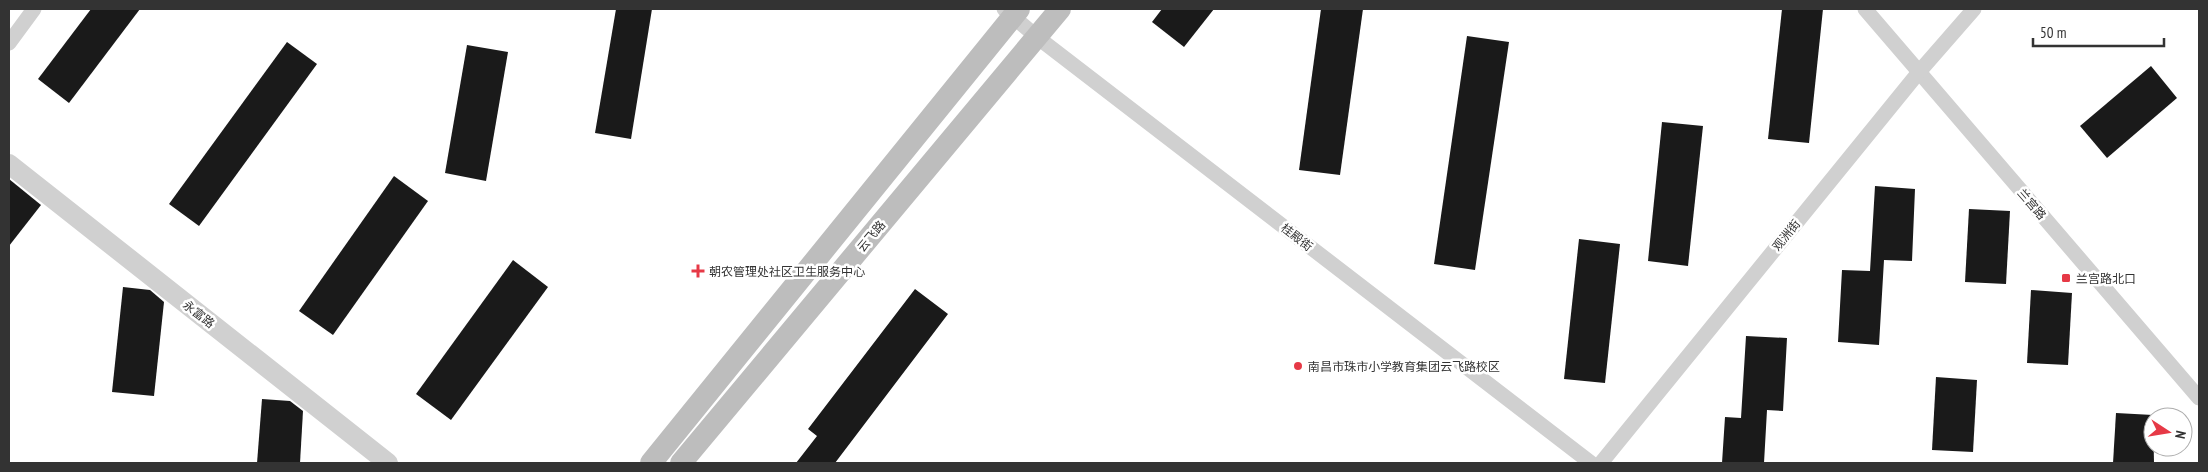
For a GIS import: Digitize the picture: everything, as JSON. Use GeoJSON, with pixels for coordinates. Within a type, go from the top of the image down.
{"type":"FeatureCollection","features":[{"type":"Feature","properties":{"kind":"main road","name":"云飞路"},"geometry":{"type":"LineString","coordinates":[[681,463],[1060,9]]}},
{"type":"Feature","properties":{"kind":"main road"},"geometry":{"type":"LineString","coordinates":[[651,463],[1012,11]]}},
{"type":"Feature","properties":{"kind":"street"},"geometry":{"type":"LineString","coordinates":[[9,43],[34,9]]}},
{"type":"Feature","properties":{"kind":"street","name":"兰宫路"},"geometry":{"type":"LineString","coordinates":[[1865,9],[2199,398]]}},
{"type":"Feature","properties":{"kind":"street","name":"观洲街"},"geometry":{"type":"LineString","coordinates":[[1601,463],[1919,72],[1974,9]]}},
{"type":"Feature","properties":{"kind":"street","name":"桂殿街"},"geometry":{"type":"LineString","coordinates":[[1012,11],[1037,37],[1591,463]]}},
{"type":"Feature","properties":{"kind":"street","name":"永富路"},"geometry":{"type":"LineString","coordinates":[[9,164],[388,463]]}},
{"type":"Feature","properties":{"kind":"building"},"geometry":{"type":"Polygon","coordinates":[[[91,9],[140,9],[69,103],[38,79],[91,9]]]}},
{"type":"Feature","properties":{"kind":"building"},"geometry":{"type":"Polygon","coordinates":[[[616,9],[652,9],[631,139],[595,133],[616,9]]]}},
{"type":"Feature","properties":{"kind":"building"},"geometry":{"type":"Polygon","coordinates":[[[1162,9],[1214,9],[1184,47],[1152,22],[1162,9]]]}},
{"type":"Feature","properties":{"kind":"building"},"geometry":{"type":"Polygon","coordinates":[[[1321,9],[1363,9],[1340,175],[1299,170],[1321,9]]]}},
{"type":"Feature","properties":{"kind":"building"},"geometry":{"type":"Polygon","coordinates":[[[1782,9],[1823,9],[1809,143],[1768,139],[1782,9]]]}},
{"type":"Feature","properties":{"kind":"building"},"geometry":{"type":"Polygon","coordinates":[[[1467,36],[1509,42],[1475,270],[1434,264],[1467,36]]]}},
{"type":"Feature","properties":{"kind":"building"},"geometry":{"type":"Polygon","coordinates":[[[287,42],[317,64],[199,226],[169,204],[287,42]]]}},
{"type":"Feature","properties":{"kind":"building"},"geometry":{"type":"Polygon","coordinates":[[[467,45],[508,52],[486,181],[445,173],[467,45]]]}},
{"type":"Feature","properties":{"kind":"building"},"geometry":{"type":"Polygon","coordinates":[[[2151,66],[2177,98],[2107,158],[2080,126],[2151,66]]]}},
{"type":"Feature","properties":{"kind":"building"},"geometry":{"type":"Polygon","coordinates":[[[1662,122],[1703,126],[1688,266],[1648,261],[1662,122]]]}},
{"type":"Feature","properties":{"kind":"building"},"geometry":{"type":"Polygon","coordinates":[[[394,176],[428,201],[333,335],[299,311],[394,176]]]}},
{"type":"Feature","properties":{"kind":"building"},"geometry":{"type":"Polygon","coordinates":[[[9,179],[41,205],[9,246],[9,179]]]}},
{"type":"Feature","properties":{"kind":"building"},"geometry":{"type":"Polygon","coordinates":[[[1875,186],[1915,189],[1912,261],[1884,260],[1879,345],[1838,342],[1842,270],[1870,271],[1875,186]]]}},
{"type":"Feature","properties":{"kind":"building"},"geometry":{"type":"Polygon","coordinates":[[[1969,209],[2010,211],[2006,284],[1965,282],[1969,209]]]}},
{"type":"Feature","properties":{"kind":"building"},"geometry":{"type":"Polygon","coordinates":[[[1579,239],[1620,244],[1605,383],[1564,379],[1579,239]]]}},
{"type":"Feature","properties":{"kind":"building"},"geometry":{"type":"Polygon","coordinates":[[[513,260],[548,287],[451,420],[416,394],[513,260]]]}},
{"type":"Feature","properties":{"kind":"building"},"geometry":{"type":"Polygon","coordinates":[[[123,287],[150,290],[164,302],[154,396],[112,392],[123,287]]]}},
{"type":"Feature","properties":{"kind":"building"},"geometry":{"type":"Polygon","coordinates":[[[915,289],[948,314],[835,463],[796,463],[817,436],[808,429],[915,289]]]}},
{"type":"Feature","properties":{"kind":"building"},"geometry":{"type":"Polygon","coordinates":[[[2031,290],[2072,293],[2068,365],[2027,363],[2031,290]]]}},
{"type":"Feature","properties":{"kind":"building"},"geometry":{"type":"Polygon","coordinates":[[[1746,336],[1787,338],[1783,411],[1767,410],[1764,463],[1722,463],[1725,417],[1741,418],[1746,336]]]}},
{"type":"Feature","properties":{"kind":"building"},"geometry":{"type":"Polygon","coordinates":[[[1936,377],[1977,380],[1973,452],[1932,450],[1936,377]]]}},
{"type":"Feature","properties":{"kind":"building"},"geometry":{"type":"Polygon","coordinates":[[[262,399],[290,401],[303,411],[300,463],[257,463],[262,399]]]}},
{"type":"Feature","properties":{"kind":"building"},"geometry":{"type":"Polygon","coordinates":[[[2116,413],[2143,414],[2143,457],[2154,457],[2154,463],[2113,463],[2116,413]]]}},
{"type":"Feature","properties":{"kind":"place","name":"朝农管理处社区卫生服务中心"},"geometry":{"type":"Point","coordinates":[698,271]}},
{"type":"Feature","properties":{"kind":"place","name":"兰宫路北口"},"geometry":{"type":"Point","coordinates":[2066,278]}},
{"type":"Feature","properties":{"kind":"place","name":"南昌市珠市小学教育集团云飞路校区"},"geometry":{"type":"Point","coordinates":[1298,366]}}]}
